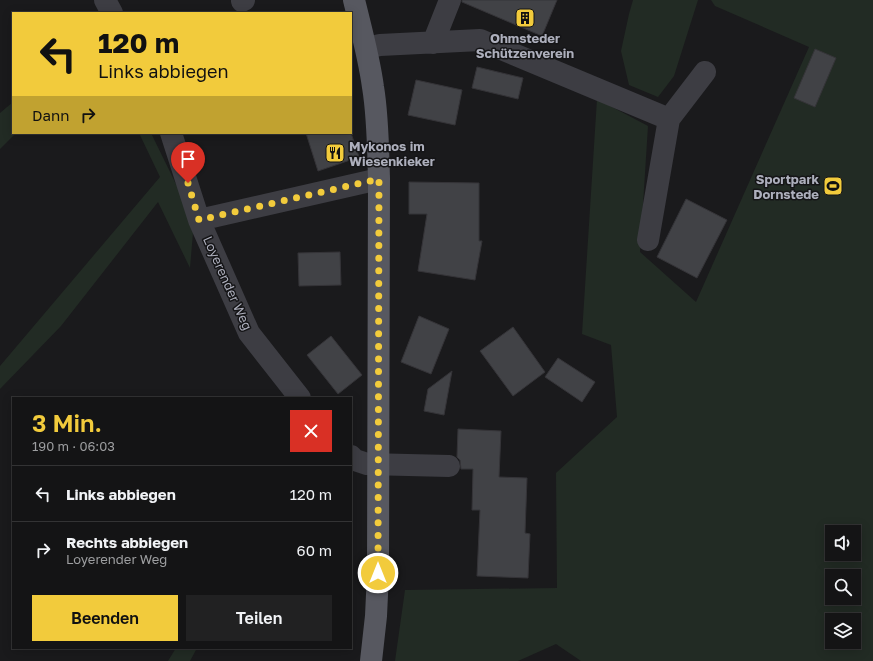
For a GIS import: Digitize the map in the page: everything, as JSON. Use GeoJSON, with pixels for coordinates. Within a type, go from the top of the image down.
{"type":"FeatureCollection","features":[{"type":"Feature","properties":{"kind":"main road"},"geometry":{"type":"LineString","coordinates":[[354,0],[366,48],[374,94],[379,179],[378,573],[376,616],[371,661]]}},
{"type":"Feature","properties":{"kind":"street"},"geometry":{"type":"LineString","coordinates":[[105,0],[111,12]]}},
{"type":"Feature","properties":{"kind":"street"},"geometry":{"type":"LineString","coordinates":[[434,42],[450,0]]}},
{"type":"Feature","properties":{"kind":"street"},"geometry":{"type":"LineString","coordinates":[[366,48],[380,44],[480,40],[669,119]]}},
{"type":"Feature","properties":{"kind":"street"},"geometry":{"type":"LineString","coordinates":[[648,240],[669,119],[705,72]]}},
{"type":"Feature","properties":{"kind":"street","name":"Loyerender Weg"},"geometry":{"type":"LineString","coordinates":[[171,134],[199,220],[250,332],[299,397]]}},
{"type":"Feature","properties":{"kind":"street"},"geometry":{"type":"LineString","coordinates":[[199,220],[379,179]]}},
{"type":"Feature","properties":{"kind":"street"},"geometry":{"type":"LineString","coordinates":[[352,457],[355,460],[368,464],[449,466]]}},
{"type":"Feature","properties":{"kind":"shaded area"},"geometry":{"type":"Polygon","coordinates":[[[633,0],[698,0],[674,76],[658,97],[629,85],[621,51],[633,0]]]}},
{"type":"Feature","properties":{"kind":"shaded area"},"geometry":{"type":"Polygon","coordinates":[[[711,0],[873,0],[873,661],[581,661],[556,644],[518,661],[395,661],[405,590],[557,588],[556,473],[617,417],[611,345],[582,334],[597,99],[648,126],[640,252],[696,302],[809,47],[715,6],[711,0]]]}},
{"type":"Feature","properties":{"kind":"shaded area"},"geometry":{"type":"Polygon","coordinates":[[[12,103],[12,134],[15,134],[0,149],[0,113],[12,103]]]}},
{"type":"Feature","properties":{"kind":"shaded area"},"geometry":{"type":"Polygon","coordinates":[[[139,134],[151,134],[194,221],[190,268],[158,202],[61,326],[0,389],[0,366],[160,177],[139,134]]]}},
{"type":"Feature","properties":{"kind":"shaded area"},"geometry":{"type":"Polygon","coordinates":[[[175,649],[196,649],[190,661],[168,661],[175,649]]]}},
{"type":"Feature","properties":{"kind":"building","name":"Ohmsteder Schützenverein"},"geometry":{"type":"Polygon","coordinates":[[[462,0],[557,0],[542,36],[462,2],[462,0]]]}},
{"type":"Feature","properties":{"kind":"building"},"geometry":{"type":"Polygon","coordinates":[[[815,49],[836,58],[815,107],[794,98],[815,49]]]}},
{"type":"Feature","properties":{"kind":"building"},"geometry":{"type":"Polygon","coordinates":[[[477,67],[523,78],[518,99],[472,88],[477,67]]]}},
{"type":"Feature","properties":{"kind":"building"},"geometry":{"type":"Polygon","coordinates":[[[416,80],[462,90],[455,125],[408,115],[416,80]]]}},
{"type":"Feature","properties":{"kind":"building","name":"Mykonos im Wiesenkieker"},"geometry":{"type":"Polygon","coordinates":[[[306,134],[351,134],[359,157],[318,171],[306,134]]]}},
{"type":"Feature","properties":{"kind":"building"},"geometry":{"type":"Polygon","coordinates":[[[409,182],[479,183],[479,241],[482,241],[475,280],[418,271],[427,214],[409,214],[409,182]]]}},
{"type":"Feature","properties":{"kind":"building"},"geometry":{"type":"Polygon","coordinates":[[[686,199],[727,220],[697,278],[657,257],[686,199]]]}},
{"type":"Feature","properties":{"kind":"building"},"geometry":{"type":"Polygon","coordinates":[[[340,252],[341,285],[299,286],[298,253],[340,252]]]}},
{"type":"Feature","properties":{"kind":"building"},"geometry":{"type":"Polygon","coordinates":[[[419,316],[449,329],[431,374],[401,362],[419,316]]]}},
{"type":"Feature","properties":{"kind":"building"},"geometry":{"type":"Polygon","coordinates":[[[513,327],[545,372],[513,396],[480,351],[513,327]]]}},
{"type":"Feature","properties":{"kind":"building"},"geometry":{"type":"Polygon","coordinates":[[[331,336],[362,375],[338,394],[307,355],[331,336]]]}},
{"type":"Feature","properties":{"kind":"building"},"geometry":{"type":"Polygon","coordinates":[[[558,358],[595,382],[582,402],[545,377],[558,358]]]}},
{"type":"Feature","properties":{"kind":"building"},"geometry":{"type":"Polygon","coordinates":[[[452,371],[444,415],[424,411],[428,389],[452,371]]]}},
{"type":"Feature","properties":{"kind":"building"},"geometry":{"type":"Polygon","coordinates":[[[458,429],[501,431],[499,477],[527,478],[525,533],[530,534],[528,578],[477,576],[480,510],[472,510],[473,469],[461,469],[460,460],[457,457],[458,429]]]}},
{"type":"Feature","properties":{"kind":"place","name":"Ohmsteder Schützenverein"},"geometry":{"type":"Point","coordinates":[525,18]}},
{"type":"Feature","properties":{"kind":"place","name":"Mykonos im Wiesenkieker"},"geometry":{"type":"Point","coordinates":[335,153]}},
{"type":"Feature","properties":{"kind":"place","name":"Sportpark Dornstede"},"geometry":{"type":"Point","coordinates":[833,186]}},
{"type":"Feature","properties":{"kind":"route"},"geometry":{"type":"LineString","coordinates":[[188,183],[199,220],[379,179],[378,573]]}}]}
